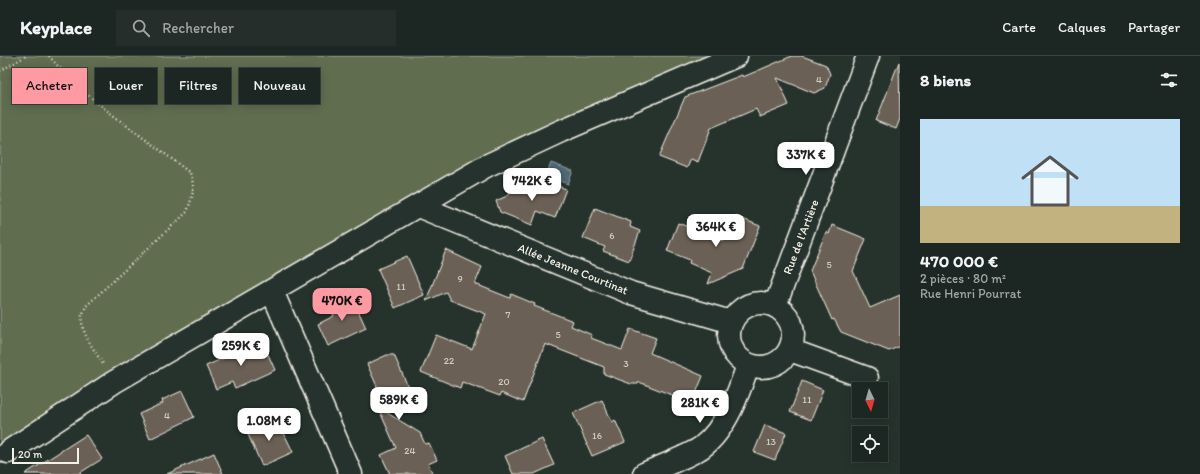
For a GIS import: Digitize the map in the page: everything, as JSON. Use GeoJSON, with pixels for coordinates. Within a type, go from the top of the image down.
{"type":"FeatureCollection","features":[{"type":"Feature","properties":{"kind":"street"},"geometry":{"type":"LineString","coordinates":[[8,452],[114,382],[486,166],[561,130],[736,56]]}},
{"type":"Feature","properties":{"kind":"street","name":"Rue de l'Artière"},"geometry":{"type":"LineString","coordinates":[[775,306],[868,56]]}},
{"type":"Feature","properties":{"kind":"street","name":"Allée Jeanne Courtinat"},"geometry":{"type":"LineString","coordinates":[[418,206],[631,293],[731,322]]}},
{"type":"Feature","properties":{"kind":"street"},"geometry":{"type":"LineString","coordinates":[[272,291],[350,474]]}},
{"type":"Feature","properties":{"kind":"street"},"geometry":{"type":"LineString","coordinates":[[754,303],[765,303],[775,306],[784,311],[792,324],[794,340],[790,350],[777,364],[757,368],[748,365],[739,359],[733,352],[729,342],[731,322],[737,313],[754,303]]}},
{"type":"Feature","properties":{"kind":"street"},"geometry":{"type":"LineString","coordinates":[[790,350],[867,378]]}},
{"type":"Feature","properties":{"kind":"street"},"geometry":{"type":"LineString","coordinates":[[644,474],[702,447],[722,424],[738,393],[748,365]]}},
{"type":"Feature","properties":{"kind":"path"},"geometry":{"type":"LineString","coordinates":[[0,71],[26,56]]}},
{"type":"Feature","properties":{"kind":"path"},"geometry":{"type":"LineString","coordinates":[[49,56],[65,74],[101,107],[190,173],[193,182],[194,191],[187,212],[86,306],[82,316],[84,327],[92,345],[114,382]]}},
{"type":"Feature","properties":{"kind":"green space"},"geometry":{"type":"Polygon","coordinates":[[[0,56],[711,56],[561,131],[0,458],[0,56]]]}},
{"type":"Feature","properties":{"kind":"water"},"geometry":{"type":"Polygon","coordinates":[[[551,163],[573,171],[568,184],[546,176],[551,163]]]}},
{"type":"Feature","properties":{"kind":"building"},"geometry":{"type":"Polygon","coordinates":[[[792,56],[802,56],[826,65],[830,74],[825,88],[814,93],[777,78],[789,105],[760,117],[756,109],[711,128],[698,162],[691,159],[687,168],[659,157],[685,97],[742,75],[743,77],[792,56]]]}},
{"type":"Feature","properties":{"kind":"building"},"geometry":{"type":"Polygon","coordinates":[[[899,62],[900,119],[896,129],[876,121],[899,62]]]}},
{"type":"Feature","properties":{"kind":"building"},"geometry":{"type":"Polygon","coordinates":[[[528,180],[546,188],[548,182],[566,189],[555,218],[537,211],[532,225],[500,212],[496,201],[507,196],[514,187],[524,190],[528,180]]]}},
{"type":"Feature","properties":{"kind":"building"},"geometry":{"type":"Polygon","coordinates":[[[595,208],[631,222],[630,227],[640,231],[629,261],[603,251],[605,247],[583,238],[595,208]]]}},
{"type":"Feature","properties":{"kind":"building"},"geometry":{"type":"Polygon","coordinates":[[[735,216],[760,226],[743,269],[708,284],[712,273],[689,263],[690,260],[667,251],[678,223],[724,241],[735,216]]]}},
{"type":"Feature","properties":{"kind":"building"},"geometry":{"type":"Polygon","coordinates":[[[832,225],[866,239],[853,271],[870,308],[900,295],[900,346],[889,351],[841,332],[834,319],[832,320],[810,271],[826,232],[829,234],[832,225]]]}},
{"type":"Feature","properties":{"kind":"building"},"geometry":{"type":"Polygon","coordinates":[[[446,250],[482,267],[475,284],[510,298],[511,294],[535,304],[534,306],[573,321],[571,326],[592,335],[591,338],[622,350],[630,329],[656,338],[650,353],[703,376],[692,403],[639,382],[638,384],[631,384],[604,374],[604,367],[545,344],[523,402],[501,393],[500,396],[462,382],[460,388],[421,372],[436,335],[472,349],[486,314],[450,300],[446,292],[426,301],[446,250]]]}},
{"type":"Feature","properties":{"kind":"building"},"geometry":{"type":"Polygon","coordinates":[[[407,256],[424,295],[395,308],[378,269],[407,256]]]}},
{"type":"Feature","properties":{"kind":"building"},"geometry":{"type":"Polygon","coordinates":[[[351,295],[366,328],[328,346],[318,324],[334,316],[329,306],[351,295]]]}},
{"type":"Feature","properties":{"kind":"building"},"geometry":{"type":"Polygon","coordinates":[[[262,341],[275,370],[235,388],[232,382],[216,389],[206,366],[262,341]]]}},
{"type":"Feature","properties":{"kind":"building"},"geometry":{"type":"Polygon","coordinates":[[[387,355],[394,355],[413,398],[384,411],[420,433],[425,444],[429,443],[437,460],[428,464],[433,474],[390,474],[381,455],[396,448],[373,396],[380,393],[367,364],[387,355]]]}},
{"type":"Feature","properties":{"kind":"building"},"geometry":{"type":"Polygon","coordinates":[[[802,381],[823,390],[811,420],[790,412],[802,381]]]}},
{"type":"Feature","properties":{"kind":"building"},"geometry":{"type":"Polygon","coordinates":[[[182,391],[194,417],[150,439],[139,414],[163,403],[162,400],[182,391]]]}},
{"type":"Feature","properties":{"kind":"building"},"geometry":{"type":"Polygon","coordinates":[[[602,400],[612,422],[615,420],[625,442],[592,456],[573,413],[602,400]]]}},
{"type":"Feature","properties":{"kind":"building"},"geometry":{"type":"Polygon","coordinates":[[[268,420],[272,429],[280,425],[293,452],[262,466],[246,430],[268,420]]]}},
{"type":"Feature","properties":{"kind":"building"},"geometry":{"type":"Polygon","coordinates":[[[765,425],[786,433],[775,460],[754,452],[765,425]]]}},
{"type":"Feature","properties":{"kind":"building"},"geometry":{"type":"Polygon","coordinates":[[[86,435],[102,459],[78,474],[25,474],[86,435]]]}},
{"type":"Feature","properties":{"kind":"building"},"geometry":{"type":"Polygon","coordinates":[[[542,439],[554,465],[534,474],[513,474],[505,456],[542,439]]]}},
{"type":"Feature","properties":{"kind":"building"},"geometry":{"type":"Polygon","coordinates":[[[214,453],[223,474],[167,474],[214,453]]]}}]}
